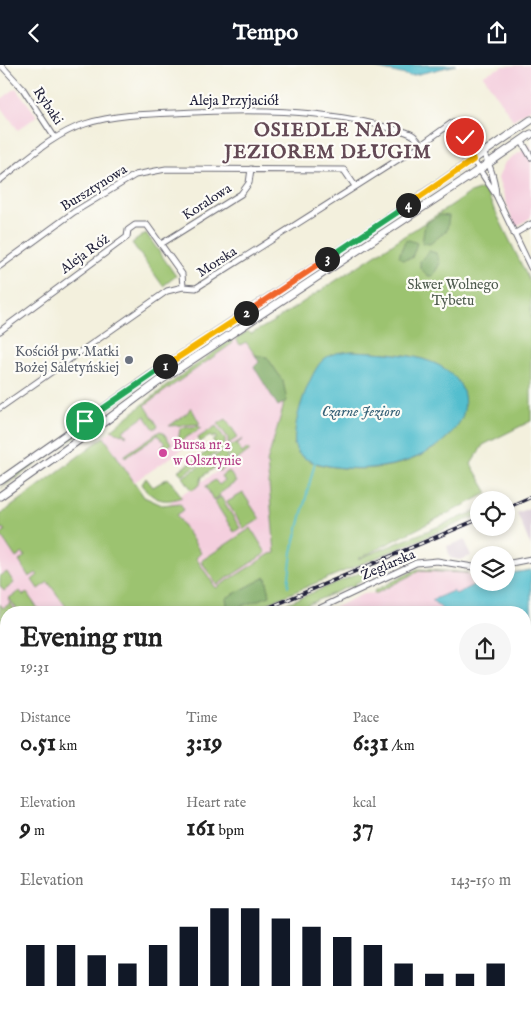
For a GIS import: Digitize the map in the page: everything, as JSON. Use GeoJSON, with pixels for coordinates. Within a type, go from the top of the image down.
{"type":"FeatureCollection","features":[{"type":"Feature","properties":{"kind":"main road"},"geometry":{"type":"LineString","coordinates":[[0,481],[152,375],[531,120]]}},
{"type":"Feature","properties":{"kind":"main road"},"geometry":{"type":"LineString","coordinates":[[0,496],[193,358],[531,133]]}},
{"type":"Feature","properties":{"kind":"street","name":"Rybaki"},"geometry":{"type":"LineString","coordinates":[[1,65],[23,89],[55,138]]}},
{"type":"Feature","properties":{"kind":"street","name":"Aleja Przyjaciół"},"geometry":{"type":"LineString","coordinates":[[0,180],[55,138],[85,124],[122,116],[213,111],[317,115],[372,123],[413,135],[421,145]]}},
{"type":"Feature","properties":{"kind":"street"},"geometry":{"type":"LineString","coordinates":[[421,145],[453,122],[465,137],[476,145],[482,154],[495,184],[496,195]]}},
{"type":"Feature","properties":{"kind":"street"},"geometry":{"type":"LineString","coordinates":[[465,137],[478,170],[496,195],[531,268]]}},
{"type":"Feature","properties":{"kind":"street"},"geometry":{"type":"LineString","coordinates":[[521,140],[531,157]]}},
{"type":"Feature","properties":{"kind":"street","name":"Morska"},"geometry":{"type":"LineString","coordinates":[[0,408],[167,291],[183,287],[196,289],[421,145]]}},
{"type":"Feature","properties":{"kind":"street","name":"Bursztynowa"},"geometry":{"type":"LineString","coordinates":[[0,266],[74,212],[135,175],[166,169],[344,170],[355,186]]}},
{"type":"Feature","properties":{"kind":"street","name":"Koralowa"},"geometry":{"type":"LineString","coordinates":[[161,244],[241,194],[249,183],[251,169]]}},
{"type":"Feature","properties":{"kind":"street"},"geometry":{"type":"LineString","coordinates":[[514,234],[531,224]]}},
{"type":"Feature","properties":{"kind":"street","name":"Aleja Róż"},"geometry":{"type":"LineString","coordinates":[[0,331],[127,237],[128,231],[135,225],[147,225],[182,274],[183,287]]}},
{"type":"Feature","properties":{"kind":"street"},"geometry":{"type":"LineString","coordinates":[[515,562],[531,559]]}},
{"type":"Feature","properties":{"kind":"street","name":"Żeglarska"},"geometry":{"type":"LineString","coordinates":[[325,606],[416,563],[440,561],[470,566]]}},
{"type":"Feature","properties":{"kind":"shaded area"},"geometry":{"type":"Polygon","coordinates":[[[531,65],[531,108],[513,120],[483,75],[504,66],[531,65]]]}},
{"type":"Feature","properties":{"kind":"shaded area"},"geometry":{"type":"Polygon","coordinates":[[[16,88],[37,116],[18,130],[0,105],[0,100],[16,88]]]}},
{"type":"Feature","properties":{"kind":"shaded area"},"geometry":{"type":"Polygon","coordinates":[[[531,145],[531,217],[515,228],[498,178],[505,162],[531,145]]]}},
{"type":"Feature","properties":{"kind":"shaded area"},"geometry":{"type":"Polygon","coordinates":[[[248,331],[284,389],[283,408],[267,462],[278,593],[242,606],[0,606],[0,515],[110,432],[171,382],[248,331]],[[214,428],[133,483],[151,515],[236,459],[214,428]]]}},
{"type":"Feature","properties":{"kind":"shaded area"},"geometry":{"type":"Polygon","coordinates":[[[531,507],[531,547],[517,513],[531,507]]]}},
{"type":"Feature","properties":{"kind":"shaded area"},"geometry":{"type":"Polygon","coordinates":[[[465,540],[470,556],[460,560],[450,558],[447,546],[465,540]]]}},
{"type":"Feature","properties":{"kind":"shaded area"},"geometry":{"type":"Polygon","coordinates":[[[419,571],[468,573],[470,591],[473,591],[477,606],[338,606],[363,594],[375,593],[419,571]]]}},
{"type":"Feature","properties":{"kind":"green space","name":"Skwer Wolnego Tybetu"},"geometry":{"type":"Polygon","coordinates":[[[484,188],[531,284],[531,421],[483,445],[471,464],[487,491],[470,491],[470,502],[358,559],[470,514],[470,519],[261,606],[66,606],[48,582],[38,589],[32,580],[38,575],[36,573],[29,577],[19,561],[25,556],[23,553],[16,558],[0,534],[5,531],[3,528],[0,530],[0,515],[104,437],[144,497],[162,505],[180,503],[184,510],[177,515],[201,553],[196,558],[216,588],[270,554],[275,553],[267,462],[283,408],[284,389],[264,357],[255,355],[246,342],[240,345],[236,339],[248,331],[251,334],[274,321],[470,193],[484,188]],[[352,351],[301,404],[294,445],[303,456],[310,461],[324,465],[360,469],[386,467],[411,460],[434,448],[445,439],[461,418],[464,406],[459,384],[450,374],[437,365],[407,355],[352,351]]]}},
{"type":"Feature","properties":{"kind":"green space"},"geometry":{"type":"Polygon","coordinates":[[[440,215],[449,216],[447,230],[430,244],[422,243],[425,224],[440,215]]]}},
{"type":"Feature","properties":{"kind":"green space"},"geometry":{"type":"Polygon","coordinates":[[[146,233],[176,276],[163,286],[132,243],[146,233]]]}},
{"type":"Feature","properties":{"kind":"green space"},"geometry":{"type":"Polygon","coordinates":[[[409,240],[417,243],[412,258],[402,260],[399,256],[405,241],[409,240]]]}},
{"type":"Feature","properties":{"kind":"green space"},"geometry":{"type":"Polygon","coordinates":[[[429,251],[436,253],[440,263],[433,276],[428,276],[420,268],[420,261],[429,251]]]}},
{"type":"Feature","properties":{"kind":"green space"},"geometry":{"type":"Polygon","coordinates":[[[231,340],[233,343],[145,405],[158,426],[154,429],[145,416],[123,431],[127,436],[111,430],[165,387],[231,340]]]}},
{"type":"Feature","properties":{"kind":"green space"},"geometry":{"type":"Polygon","coordinates":[[[255,355],[267,357],[283,381],[287,401],[278,406],[254,367],[259,362],[255,355]]]}},
{"type":"Feature","properties":{"kind":"green space"},"geometry":{"type":"Polygon","coordinates":[[[191,407],[200,424],[169,426],[187,413],[191,407]]]}},
{"type":"Feature","properties":{"kind":"green space"},"geometry":{"type":"Polygon","coordinates":[[[226,419],[238,437],[228,444],[228,438],[218,424],[226,419]]]}},
{"type":"Feature","properties":{"kind":"green space"},"geometry":{"type":"Polygon","coordinates":[[[85,425],[88,429],[1,488],[28,466],[85,425]]]}},
{"type":"Feature","properties":{"kind":"green space"},"geometry":{"type":"Polygon","coordinates":[[[199,426],[201,428],[178,443],[180,428],[199,426]]]}},
{"type":"Feature","properties":{"kind":"green space"},"geometry":{"type":"Polygon","coordinates":[[[216,426],[225,439],[225,447],[182,475],[178,471],[216,446],[213,441],[217,438],[216,436],[212,438],[210,436],[200,442],[198,438],[216,426]]]}},
{"type":"Feature","properties":{"kind":"green space"},"geometry":{"type":"Polygon","coordinates":[[[160,431],[163,432],[171,444],[164,449],[162,446],[165,444],[158,435],[125,457],[125,455],[160,431]]]}},
{"type":"Feature","properties":{"kind":"green space"},"geometry":{"type":"Polygon","coordinates":[[[243,439],[237,444],[242,453],[248,448],[250,450],[231,465],[227,448],[243,439]]]}},
{"type":"Feature","properties":{"kind":"green space"},"geometry":{"type":"Polygon","coordinates":[[[226,449],[228,466],[220,471],[214,468],[202,477],[200,485],[192,490],[183,477],[226,449]]]}},
{"type":"Feature","properties":{"kind":"green space"},"geometry":{"type":"Polygon","coordinates":[[[229,471],[236,482],[213,500],[206,486],[215,480],[219,485],[224,481],[221,476],[229,471]]]}},
{"type":"Feature","properties":{"kind":"green space"},"geometry":{"type":"Polygon","coordinates":[[[146,478],[153,487],[168,478],[182,497],[164,500],[154,497],[142,484],[146,478]]]}},
{"type":"Feature","properties":{"kind":"green space"},"geometry":{"type":"Polygon","coordinates":[[[243,493],[260,519],[244,529],[227,502],[243,493]]]}},
{"type":"Feature","properties":{"kind":"green space"},"geometry":{"type":"Polygon","coordinates":[[[221,497],[240,528],[234,532],[214,501],[221,497]]]}},
{"type":"Feature","properties":{"kind":"green space"},"geometry":{"type":"Polygon","coordinates":[[[251,528],[266,553],[217,585],[201,561],[251,528]]]}},
{"type":"Feature","properties":{"kind":"green space"},"geometry":{"type":"Polygon","coordinates":[[[412,551],[414,557],[354,584],[358,587],[354,589],[350,586],[305,606],[280,606],[412,551]]]}},
{"type":"Feature","properties":{"kind":"green space"},"geometry":{"type":"Polygon","coordinates":[[[417,569],[468,573],[419,571],[375,594],[374,591],[417,569]]]}},
{"type":"Feature","properties":{"kind":"green space"},"geometry":{"type":"Polygon","coordinates":[[[7,572],[14,583],[4,591],[0,586],[0,576],[7,572]]]}},
{"type":"Feature","properties":{"kind":"green space"},"geometry":{"type":"Polygon","coordinates":[[[266,577],[270,596],[242,606],[227,606],[226,598],[266,577]]]}},
{"type":"Feature","properties":{"kind":"green space"},"geometry":{"type":"Polygon","coordinates":[[[20,591],[23,595],[27,593],[36,606],[15,606],[9,598],[20,591]]]}},
{"type":"Feature","properties":{"kind":"water"},"geometry":{"type":"Polygon","coordinates":[[[362,65],[456,65],[410,76],[362,65]]]}},
{"type":"Feature","properties":{"kind":"water","name":"Czarne Jezioro"},"geometry":{"type":"Polygon","coordinates":[[[352,351],[415,357],[445,369],[456,378],[463,391],[463,416],[459,423],[448,437],[434,448],[418,457],[383,467],[346,468],[329,466],[313,462],[301,456],[295,445],[295,434],[300,407],[310,380],[321,362],[328,357],[352,351]]]}},
{"type":"Feature","properties":{"kind":"water"},"geometry":{"type":"Polygon","coordinates":[[[531,570],[531,606],[439,606],[432,600],[453,591],[456,594],[470,587],[470,591],[515,591],[515,573],[531,570]]]}},
{"type":"Feature","properties":{"kind":"waterway"},"geometry":{"type":"LineString","coordinates":[[288,586],[292,552],[315,462]]}},
{"type":"Feature","properties":{"kind":"railway"},"geometry":{"type":"LineString","coordinates":[[515,504],[531,497]]}},
{"type":"Feature","properties":{"kind":"railway"},"geometry":{"type":"LineString","coordinates":[[273,606],[470,523]]}},
{"type":"Feature","properties":{"kind":"place","name":"Kościół pw. Matki Bożej Saletyńskiej"},"geometry":{"type":"Point","coordinates":[129,360]}},
{"type":"Feature","properties":{"kind":"place","name":"Bursa nr 2 w Olsztynie"},"geometry":{"type":"Point","coordinates":[163,453]}},
{"type":"Feature","properties":{"kind":"district","name":"OSIEDLE NAD JEZIOREM DŁUGIM"},"geometry":{"type":"Point","coordinates":[328,142]}},
{"type":"Feature","properties":{"kind":"route"},"geometry":{"type":"LineString","coordinates":[[85,421],[473,160],[465,137]]}}]}
